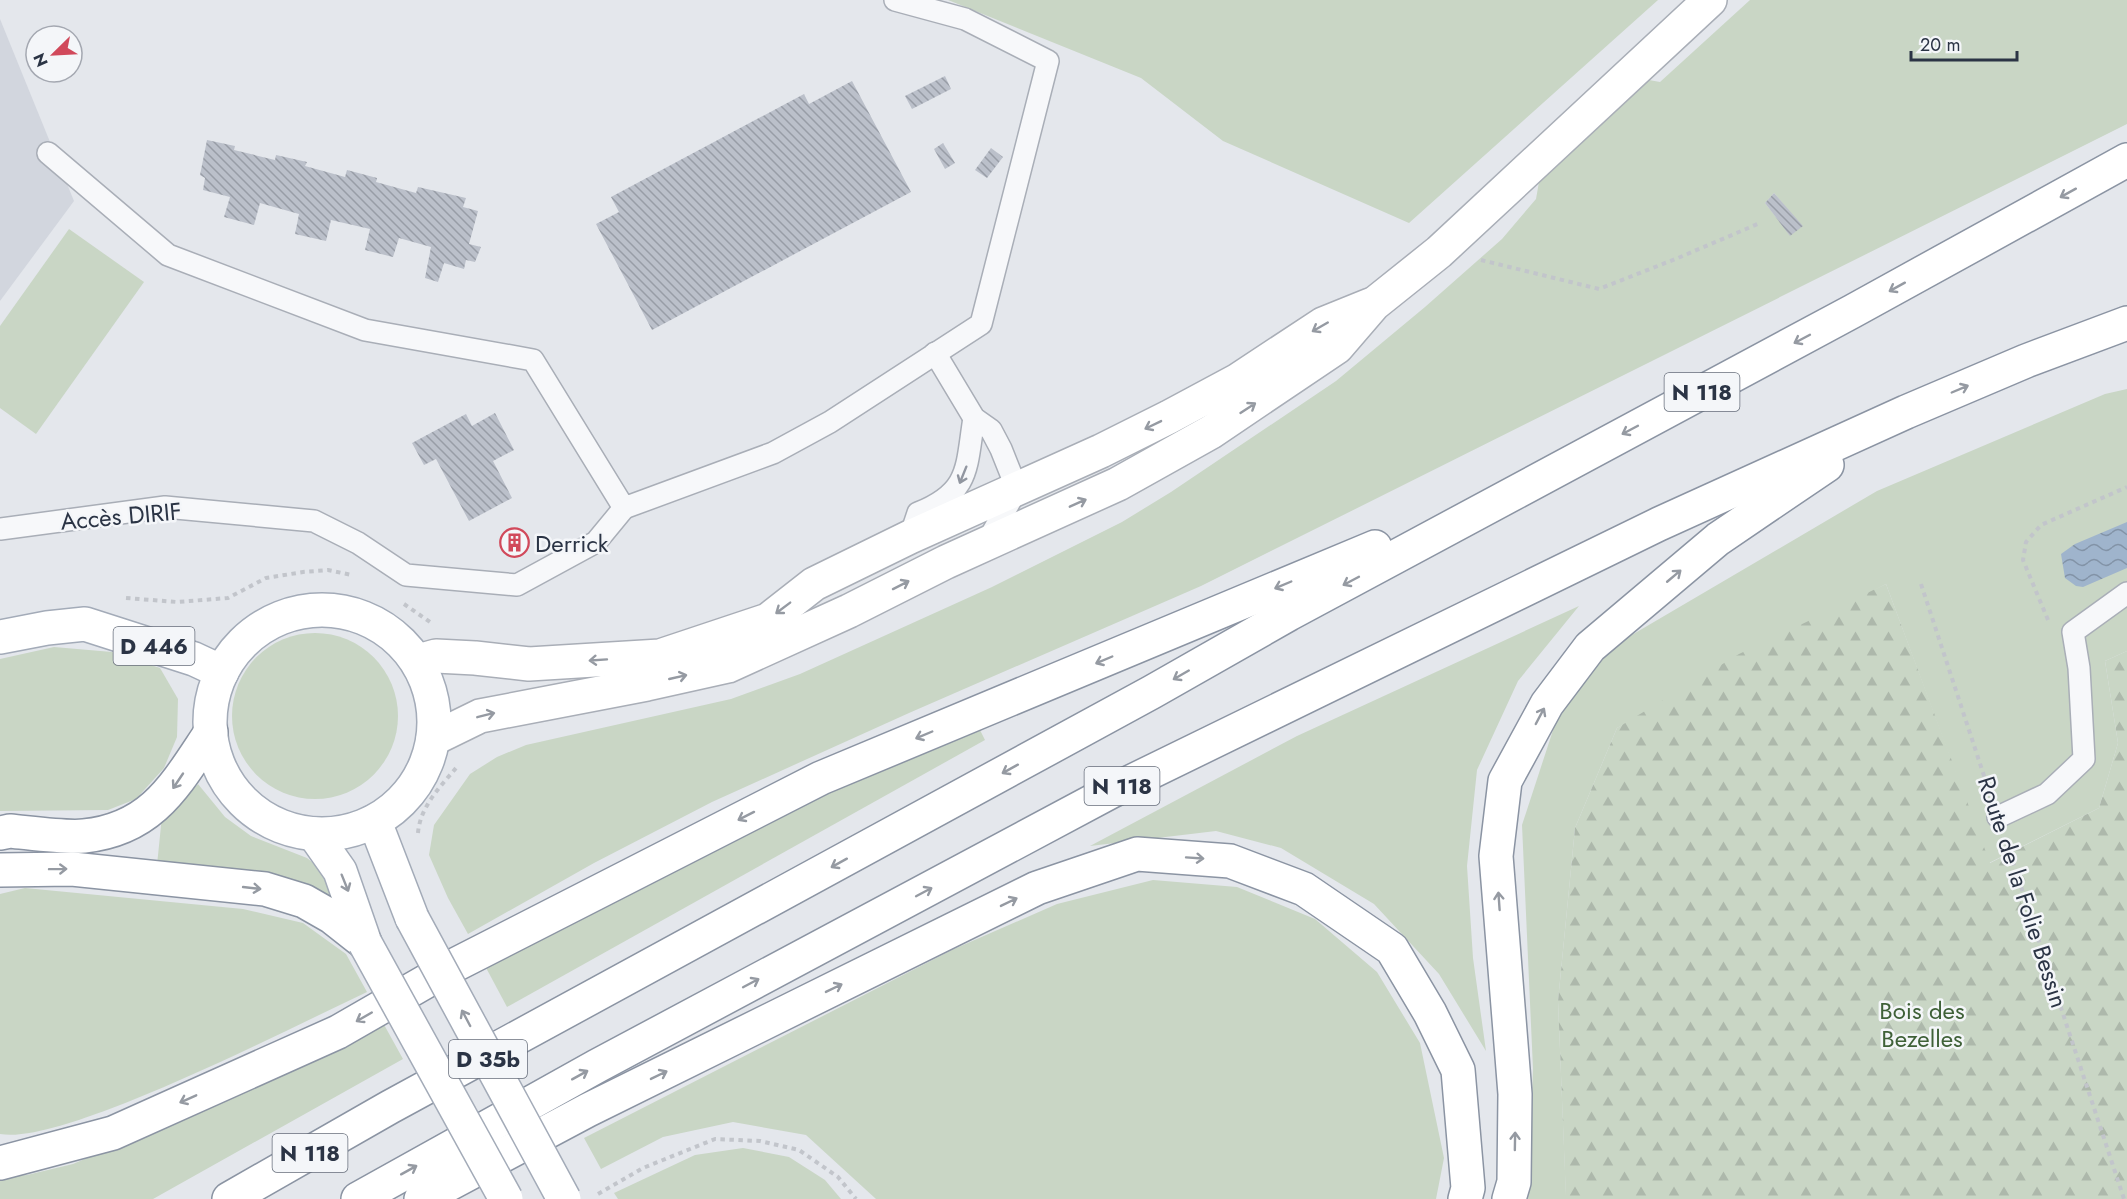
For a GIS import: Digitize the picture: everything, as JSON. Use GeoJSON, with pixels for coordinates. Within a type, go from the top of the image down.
{"type":"FeatureCollection","features":[{"type":"Feature","properties":{"kind":"main road"},"geometry":{"type":"LineString","coordinates":[[433,739],[480,716],[728,666],[1118,484],[1212,432],[1337,347],[1374,304],[1439,252],[1710,0]]}},
{"type":"Feature","properties":{"kind":"main road","name":"N 118"},"geometry":{"type":"LineString","coordinates":[[229,1199],[390,1107],[1131,703],[1289,614],[1853,311],[2123,162]]}},
{"type":"Feature","properties":{"kind":"main road"},"geometry":{"type":"LineString","coordinates":[[418,661],[436,656],[529,664],[660,656],[768,620],[814,584],[1169,417],[1238,380],[1323,324],[1374,304]]}},
{"type":"Feature","properties":{"kind":"main road","name":"N 118"},"geometry":{"type":"LineString","coordinates":[[358,1199],[597,1066],[1110,792],[1659,524],[1906,412],[2026,361],[2127,323]]}},
{"type":"Feature","properties":{"kind":"main road"},"geometry":{"type":"LineString","coordinates":[[1509,1199],[1514,1182],[1515,1094],[1496,856],[1505,781],[1546,704],[1590,647],[1718,539],[1906,412]]}},
{"type":"Feature","properties":{"kind":"main road"},"geometry":{"type":"LineString","coordinates":[[0,1163],[113,1133],[338,1032],[451,967],[821,778],[1551,473]]}},
{"type":"Feature","properties":{"kind":"main road"},"geometry":{"type":"LineString","coordinates":[[330,610],[353,614],[376,623],[418,661],[432,699],[433,739],[423,770],[410,791],[383,817],[351,830],[314,834],[279,826],[258,814],[240,798],[226,778],[214,750],[211,732],[211,708],[216,685],[222,672],[243,642],[260,628],[282,617],[305,611],[330,610]]}},
{"type":"Feature","properties":{"kind":"main road","name":"D 446"},"geometry":{"type":"LineString","coordinates":[[0,637],[85,624],[194,659],[222,672]]}},
{"type":"Feature","properties":{"kind":"main road"},"geometry":{"type":"LineString","coordinates":[[0,832],[83,837],[142,818],[168,794],[211,732]]}},
{"type":"Feature","properties":{"kind":"main road","name":"D 35b"},"geometry":{"type":"LineString","coordinates":[[373,822],[412,918],[564,1199]]}},
{"type":"Feature","properties":{"kind":"main road","name":"D 35b"},"geometry":{"type":"LineString","coordinates":[[314,834],[340,871],[365,944],[506,1199]]}},
{"type":"Feature","properties":{"kind":"main road"},"geometry":{"type":"LineString","coordinates":[[421,1199],[588,1110],[1037,888],[1137,854],[1230,861],[1241,865],[1304,889],[1392,949],[1430,1012],[1458,1070],[1468,1188],[1465,1199]]}},
{"type":"Feature","properties":{"kind":"main road"},"geometry":{"type":"LineString","coordinates":[[0,870],[72,868],[265,889],[313,906],[332,917],[365,944]]}},
{"type":"Feature","properties":{"kind":"lane"},"geometry":{"type":"LineString","coordinates":[[48,153],[168,255],[365,330],[533,360],[624,508],[772,453],[830,422],[981,324],[1048,61],[965,19],[895,0]]}},
{"type":"Feature","properties":{"kind":"lane"},"geometry":{"type":"LineString","coordinates":[[935,353],[974,418],[991,430],[1017,489],[985,545]]}},
{"type":"Feature","properties":{"kind":"lane"},"geometry":{"type":"LineString","coordinates":[[910,537],[918,513],[937,506],[960,484],[968,464],[974,418]]}},
{"type":"Feature","properties":{"kind":"lane","name":"Accès DIRIF"},"geometry":{"type":"LineString","coordinates":[[0,529],[165,507],[314,521],[358,543],[406,575],[517,585],[596,542],[624,508]]}},
{"type":"Feature","properties":{"kind":"lane"},"geometry":{"type":"LineString","coordinates":[[1998,817],[2047,794],[2084,759],[2079,668],[2073,632],[2127,593]]}},
{"type":"Feature","properties":{"kind":"path"},"geometry":{"type":"LineString","coordinates":[[1439,252],[1483,260],[1599,289],[1760,223]]}},
{"type":"Feature","properties":{"kind":"path"},"geometry":{"type":"LineString","coordinates":[[2075,641],[2050,625],[2023,560],[2026,542],[2041,525],[2127,487]]}},
{"type":"Feature","properties":{"kind":"path","name":"Route de la Folie Bessin"},"geometry":{"type":"LineString","coordinates":[[1921,585],[2124,1199]]}},
{"type":"Feature","properties":{"kind":"path"},"geometry":{"type":"LineString","coordinates":[[589,1199],[643,1168],[715,1139],[760,1141],[799,1150],[838,1177],[856,1199]]}},
{"type":"Feature","properties":{"kind":"shaded area"},"geometry":{"type":"Polygon","coordinates":[[[0,19],[24,78],[24,84],[26,84],[74,201],[0,301],[0,19]]]}},
{"type":"Feature","properties":{"kind":"green space"},"geometry":{"type":"Polygon","coordinates":[[[948,0],[1658,0],[1409,223],[1223,141],[1141,78],[948,0]]]}},
{"type":"Feature","properties":{"kind":"green space"},"geometry":{"type":"Polygon","coordinates":[[[1750,0],[2127,0],[2127,124],[1201,586],[909,713],[712,802],[594,863],[468,934],[448,898],[429,855],[434,825],[470,774],[497,757],[526,745],[731,699],[800,674],[992,587],[1122,522],[1171,492],[1336,381],[1502,239],[1536,199],[1539,182],[1649,80],[1660,82],[1750,0]],[[1774,193],[1765,203],[1790,235],[1802,226],[1774,193]]]}},
{"type":"Feature","properties":{"kind":"green space"},"geometry":{"type":"Polygon","coordinates":[[[69,229],[144,282],[36,434],[0,408],[0,326],[69,229]]]}},
{"type":"Feature","properties":{"kind":"green space"},"geometry":{"type":"Polygon","coordinates":[[[2127,389],[2127,651],[2105,661],[2118,743],[2099,808],[1989,863],[1886,584],[1617,728],[1575,828],[1558,1001],[1566,1199],[1528,1199],[1533,1069],[1522,825],[1557,718],[1613,646],[1877,491],[2105,394],[2127,389]]]}},
{"type":"Feature","properties":{"kind":"green space","name":"Bois des Bezelles"},"geometry":{"type":"Polygon","coordinates":[[[1886,584],[1990,863],[2099,808],[2118,743],[2105,661],[2127,651],[2127,1199],[1566,1199],[1558,1001],[1575,828],[1617,728],[1739,654],[1886,584]]]}},
{"type":"Feature","properties":{"kind":"green space"},"geometry":{"type":"Polygon","coordinates":[[[1579,606],[1518,681],[1477,770],[1467,866],[1473,958],[1486,1051],[1439,974],[1374,904],[1281,848],[1216,831],[1090,846],[1297,736],[1579,606]]]}},
{"type":"Feature","properties":{"kind":"green space"},"geometry":{"type":"Polygon","coordinates":[[[315,633],[347,639],[374,657],[392,684],[398,716],[392,748],[374,775],[347,793],[315,799],[283,793],[256,775],[238,748],[232,716],[238,684],[256,657],[283,639],[315,633]]]}},
{"type":"Feature","properties":{"kind":"green space"},"geometry":{"type":"Polygon","coordinates":[[[54,647],[112,652],[160,668],[178,699],[177,737],[164,768],[136,799],[108,810],[0,811],[0,659],[54,647]]]}},
{"type":"Feature","properties":{"kind":"green space"},"geometry":{"type":"Polygon","coordinates":[[[977,724],[985,740],[507,1007],[484,964],[703,849],[977,724]]]}},
{"type":"Feature","properties":{"kind":"green space"},"geometry":{"type":"Polygon","coordinates":[[[198,784],[225,817],[251,836],[307,858],[321,869],[353,924],[157,865],[162,816],[181,803],[198,784]]]}},
{"type":"Feature","properties":{"kind":"green space"},"geometry":{"type":"Polygon","coordinates":[[[1153,880],[1237,887],[1315,919],[1377,972],[1420,1043],[1444,1158],[1436,1199],[876,1199],[806,1135],[733,1122],[663,1137],[601,1169],[584,1138],[954,949],[1057,904],[1153,880]]]}},
{"type":"Feature","properties":{"kind":"green space"},"geometry":{"type":"Polygon","coordinates":[[[25,888],[243,909],[303,923],[346,954],[367,992],[206,1069],[107,1110],[39,1131],[11,1135],[0,1134],[0,894],[25,888]]]}},
{"type":"Feature","properties":{"kind":"green space"},"geometry":{"type":"Polygon","coordinates":[[[382,1021],[403,1059],[153,1199],[0,1199],[0,1177],[27,1175],[73,1164],[382,1021]]]}},
{"type":"Feature","properties":{"kind":"green space"},"geometry":{"type":"Polygon","coordinates":[[[743,1148],[789,1157],[825,1180],[841,1199],[618,1199],[614,1193],[695,1155],[743,1148]]]}},
{"type":"Feature","properties":{"kind":"water"},"geometry":{"type":"Polygon","coordinates":[[[2127,522],[2127,568],[2083,587],[2076,586],[2065,578],[2061,554],[2075,544],[2127,522]]]}},
{"type":"Feature","properties":{"kind":"building"},"geometry":{"type":"Polygon","coordinates":[[[945,76],[951,89],[912,109],[905,96],[945,76]]]}},
{"type":"Feature","properties":{"kind":"building"},"geometry":{"type":"Polygon","coordinates":[[[852,81],[911,192],[652,330],[596,224],[619,212],[611,197],[804,94],[809,104],[852,81]]]}},
{"type":"Feature","properties":{"kind":"building"},"geometry":{"type":"Polygon","coordinates":[[[207,140],[235,146],[234,150],[275,160],[276,155],[307,162],[305,166],[345,177],[347,170],[377,178],[376,182],[416,193],[418,187],[466,198],[463,207],[478,211],[469,244],[481,247],[475,262],[466,260],[464,269],[444,263],[438,282],[425,278],[431,247],[399,238],[393,257],[365,250],[370,229],[331,220],[326,241],[295,234],[299,214],[260,203],[254,225],[224,217],[230,197],[203,190],[205,178],[200,175],[207,140]]]}},
{"type":"Feature","properties":{"kind":"building"},"geometry":{"type":"Polygon","coordinates":[[[943,143],[955,163],[945,169],[934,149],[943,143]]]}},
{"type":"Feature","properties":{"kind":"building"},"geometry":{"type":"Polygon","coordinates":[[[991,148],[1003,157],[987,178],[975,170],[991,148]]]}},
{"type":"Feature","properties":{"kind":"building"},"geometry":{"type":"Polygon","coordinates":[[[1774,193],[1803,226],[1790,236],[1765,203],[1774,193]]]}},
{"type":"Feature","properties":{"kind":"building"},"geometry":{"type":"Polygon","coordinates":[[[495,413],[514,450],[493,461],[512,498],[469,521],[436,459],[424,465],[412,443],[466,414],[472,426],[495,413]]]}},
{"type":"Feature","properties":{"kind":"building","name":"Derrick"},"geometry":{"type":"Polygon","coordinates":[[[520,533],[526,544],[508,554],[503,542],[520,533]]]}},
{"type":"Feature","properties":{"kind":"place","name":"Derrick"},"geometry":{"type":"Point","coordinates":[514,543]}}]}
